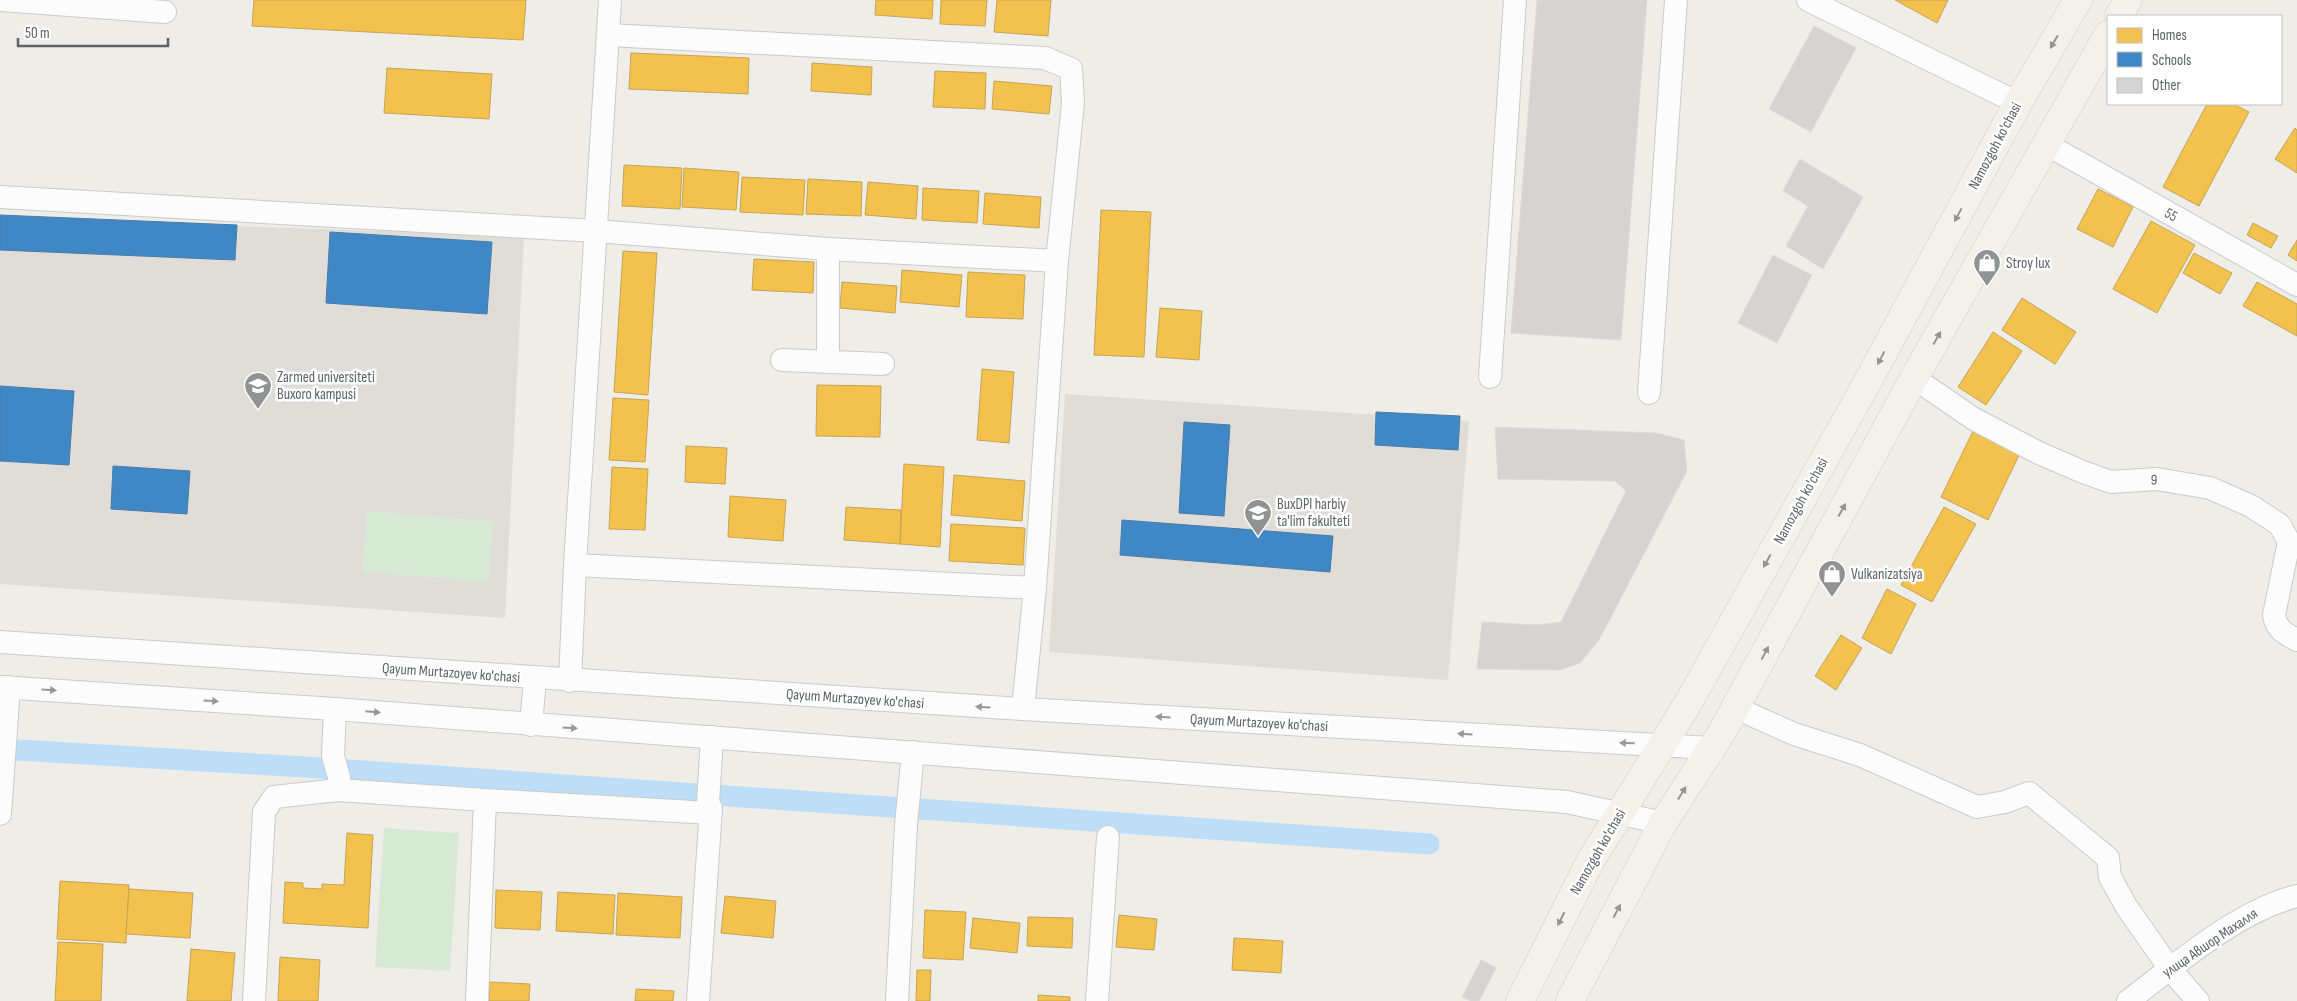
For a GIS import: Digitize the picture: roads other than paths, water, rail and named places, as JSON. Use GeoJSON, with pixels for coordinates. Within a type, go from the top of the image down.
{"type":"FeatureCollection","features":[{"type":"Feature","properties":{"kind":"main road","name":"Namozgoh ko'chasi"},"geometry":{"type":"LineString","coordinates":[[1520,1001],[1591,860],[1663,744],[1868,381],[2018,103],[2078,0]]}},
{"type":"Feature","properties":{"kind":"main road"},"geometry":{"type":"LineString","coordinates":[[2120,15],[2128,0]]}},
{"type":"Feature","properties":{"kind":"main road"},"geometry":{"type":"LineString","coordinates":[[1570,1001],[1663,824],[1736,708],[1914,378],[2107,37]]}},
{"type":"Feature","properties":{"kind":"street"},"geometry":{"type":"LineString","coordinates":[[0,0],[165,12]]}},
{"type":"Feature","properties":{"kind":"street"},"geometry":{"type":"LineString","coordinates":[[570,681],[575,565],[610,0]]}},
{"type":"Feature","properties":{"kind":"street"},"geometry":{"type":"LineString","coordinates":[[1490,378],[1515,0]]}},
{"type":"Feature","properties":{"kind":"street"},"geometry":{"type":"LineString","coordinates":[[1649,393],[1676,0]]}},
{"type":"Feature","properties":{"kind":"street"},"geometry":{"type":"LineString","coordinates":[[1808,0],[2018,103]]}},
{"type":"Feature","properties":{"kind":"street"},"geometry":{"type":"LineString","coordinates":[[609,35],[1045,58],[1071,69],[1074,103],[1057,261],[1035,588],[1023,710]]}},
{"type":"Feature","properties":{"kind":"street","name":"55"},"geometry":{"type":"LineString","coordinates":[[2046,144],[2297,285]]}},
{"type":"Feature","properties":{"kind":"street"},"geometry":{"type":"LineString","coordinates":[[0,197],[596,230],[828,249],[1057,261]]}},
{"type":"Feature","properties":{"kind":"street"},"geometry":{"type":"LineString","coordinates":[[828,249],[828,361]]}},
{"type":"Feature","properties":{"kind":"street"},"geometry":{"type":"LineString","coordinates":[[782,360],[883,364]]}},
{"type":"Feature","properties":{"kind":"street","name":"9"},"geometry":{"type":"LineString","coordinates":[[1914,378],[1974,419],[2039,454],[2083,472],[2111,482],[2157,479],[2210,488],[2251,506],[2280,525],[2289,542],[2274,615],[2276,625],[2284,633],[2297,640]]}},
{"type":"Feature","properties":{"kind":"street"},"geometry":{"type":"LineString","coordinates":[[575,565],[1035,588]]}},
{"type":"Feature","properties":{"kind":"street","name":"Qayum Murtazoyev ko'chasi"},"geometry":{"type":"LineString","coordinates":[[0,642],[1023,710],[1711,748]]}},
{"type":"Feature","properties":{"kind":"street"},"geometry":{"type":"LineString","coordinates":[[531,725],[535,679]]}},
{"type":"Feature","properties":{"kind":"street"},"geometry":{"type":"LineString","coordinates":[[1,804],[5,693],[335,709],[1567,802],[1663,824]]}},
{"type":"Feature","properties":{"kind":"street"},"geometry":{"type":"LineString","coordinates":[[1736,708],[1794,734],[1860,755],[1977,807],[2005,802],[2029,793],[2108,858],[2110,877],[2126,906],[2170,969],[2198,1001]]}},
{"type":"Feature","properties":{"kind":"street"},"geometry":{"type":"LineString","coordinates":[[335,709],[337,774]]}},
{"type":"Feature","properties":{"kind":"street"},"geometry":{"type":"LineString","coordinates":[[698,1001],[712,737]]}},
{"type":"Feature","properties":{"kind":"street"},"geometry":{"type":"LineString","coordinates":[[897,1001],[913,752]]}},
{"type":"Feature","properties":{"kind":"street"},"geometry":{"type":"LineString","coordinates":[[254,1001],[264,812],[274,797],[337,774],[485,800],[709,800]]}},
{"type":"Feature","properties":{"kind":"street"},"geometry":{"type":"LineString","coordinates":[[477,1001],[485,800]]}},
{"type":"Feature","properties":{"kind":"street"},"geometry":{"type":"LineString","coordinates":[[1097,1001],[1108,837]]}},
{"type":"Feature","properties":{"kind":"street","name":"улица Авшор Махалля"},"geometry":{"type":"LineString","coordinates":[[2128,1001],[2247,915],[2275,901],[2297,896]]}},
{"type":"Feature","properties":{"kind":"waterway"},"geometry":{"type":"LineString","coordinates":[[0,749],[305,767],[1429,844]]}},
{"type":"Feature","properties":{"kind":"place","name":"Stroy lux"},"geometry":{"type":"Point","coordinates":[1987,287]}},
{"type":"Feature","properties":{"kind":"place","name":"Zarmed universiteti Buxoro kampusi"},"geometry":{"type":"Point","coordinates":[258,410]}},
{"type":"Feature","properties":{"kind":"place","name":"BuxDPI harbiy ta'lim fakulteti"},"geometry":{"type":"Point","coordinates":[1258,537]}},
{"type":"Feature","properties":{"kind":"place","name":"Vulkanizatsiya"},"geometry":{"type":"Point","coordinates":[1832,598]}}]}
